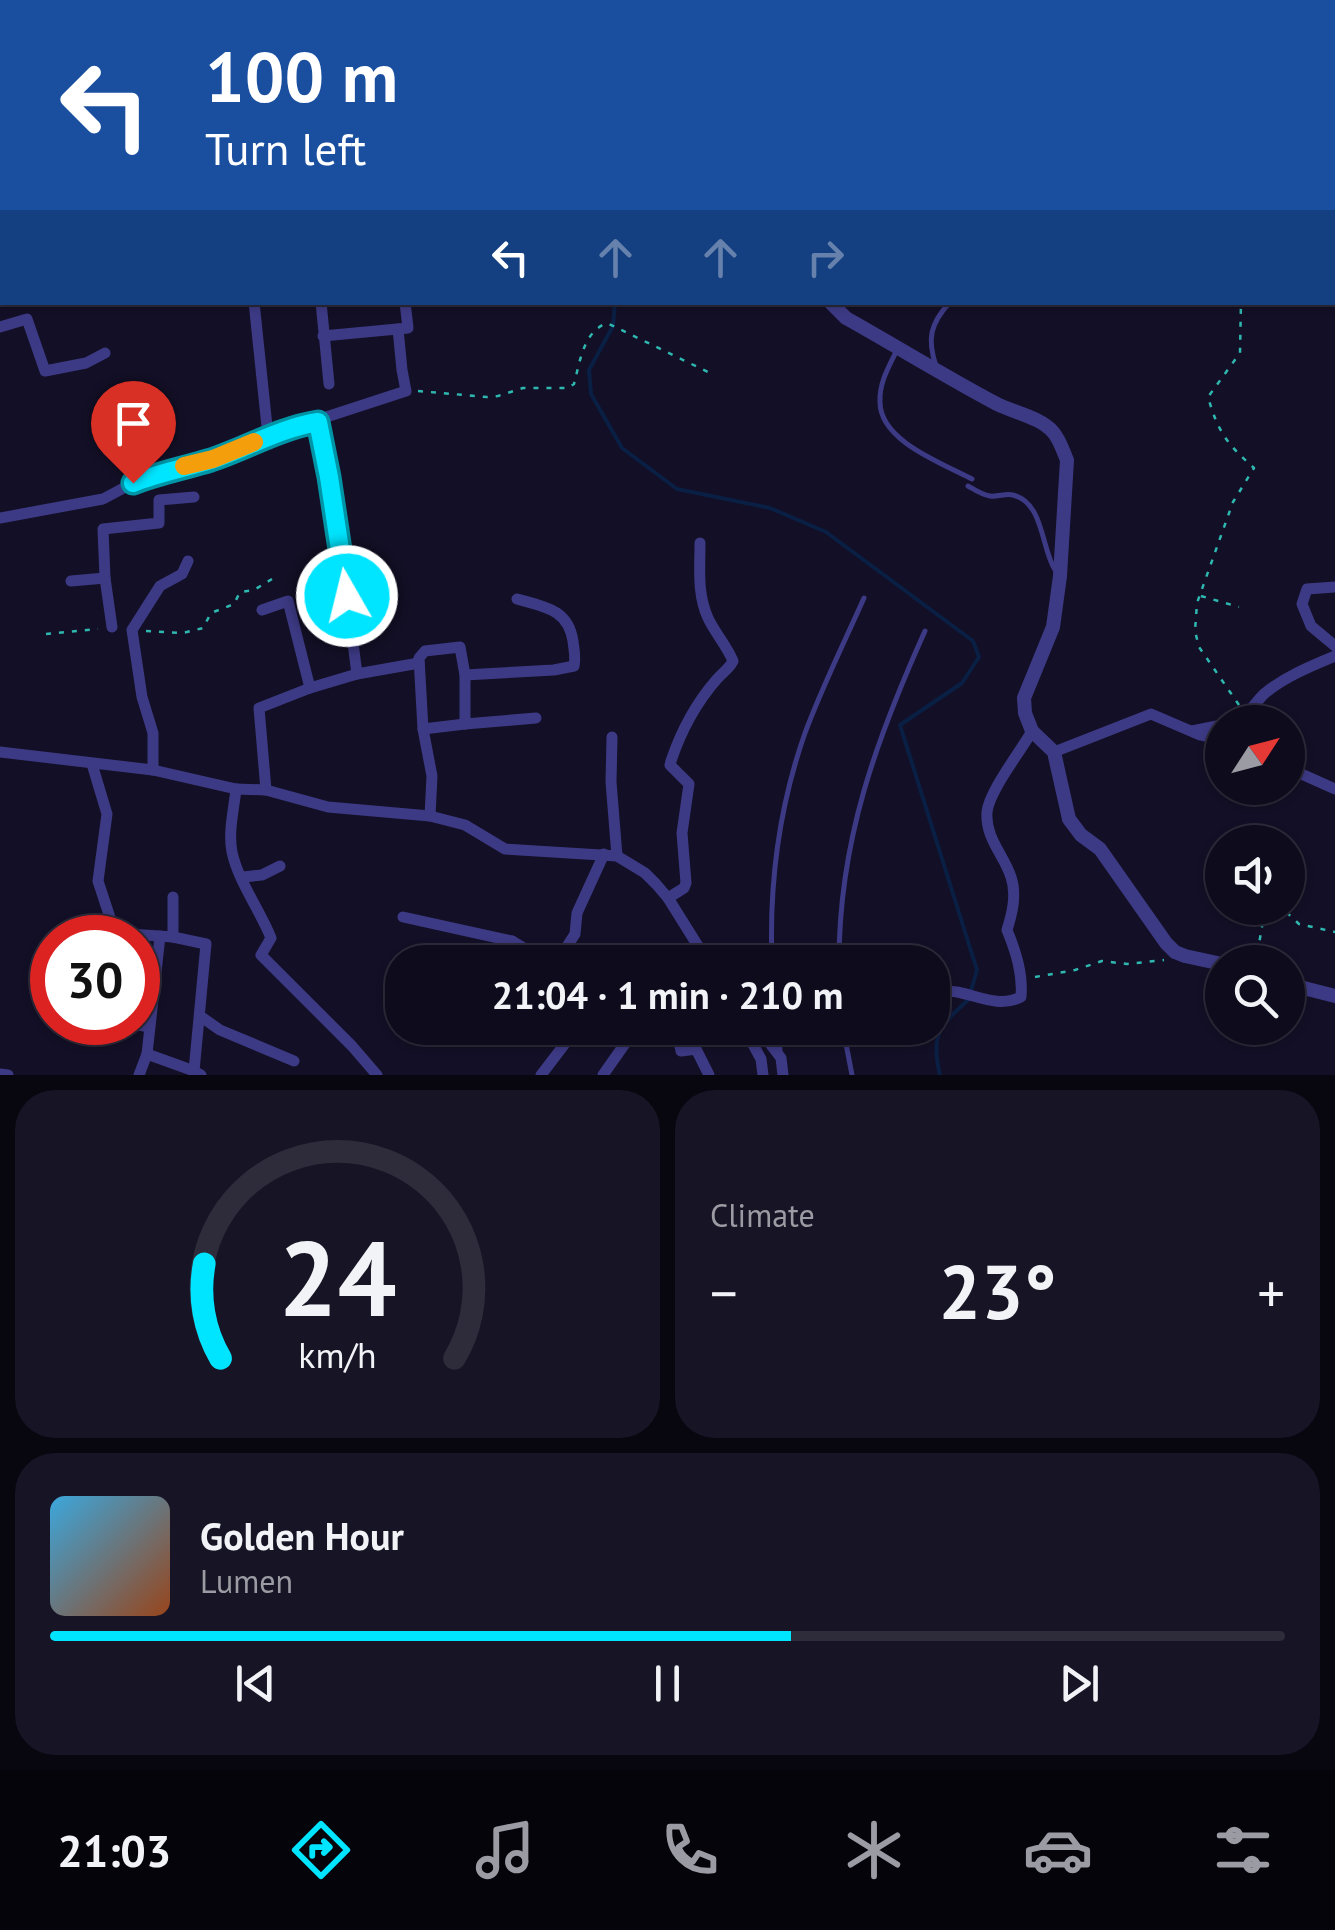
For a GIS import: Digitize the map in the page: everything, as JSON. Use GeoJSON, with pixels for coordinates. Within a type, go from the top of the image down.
{"type":"FeatureCollection","features":[{"type":"Feature","properties":{"kind":"street"},"geometry":{"type":"LineString","coordinates":[[254,305],[268,436]]}},
{"type":"Feature","properties":{"kind":"street"},"geometry":{"type":"LineString","coordinates":[[322,305],[329,384]]}},
{"type":"Feature","properties":{"kind":"street"},"geometry":{"type":"LineString","coordinates":[[323,336],[408,328],[405,305]]}},
{"type":"Feature","properties":{"kind":"street"},"geometry":{"type":"LineString","coordinates":[[832,305],[846,318],[1001,406],[1041,422],[1061,444],[1067,460],[1053,628],[1024,698],[1024,713],[1032,730],[1054,752],[1074,828],[1100,849],[1166,944],[1175,952],[1205,960]]}},
{"type":"Feature","properties":{"kind":"street"},"geometry":{"type":"LineString","coordinates":[[0,326],[28,319],[45,370],[86,363],[106,353]]}},
{"type":"Feature","properties":{"kind":"street"},"geometry":{"type":"LineString","coordinates":[[0,518],[103,499],[165,471],[213,459],[268,436],[406,391],[398,329]]}},
{"type":"Feature","properties":{"kind":"street"},"geometry":{"type":"LineString","coordinates":[[318,422],[338,528],[357,674]]}},
{"type":"Feature","properties":{"kind":"street"},"geometry":{"type":"LineString","coordinates":[[112,627],[104,578],[104,530],[159,523],[159,500],[194,497]]}},
{"type":"Feature","properties":{"kind":"street"},"geometry":{"type":"LineString","coordinates":[[668,898],[686,883],[682,833],[690,789],[687,779],[673,769],[671,761],[687,721],[734,661],[702,601],[700,543]]}},
{"type":"Feature","properties":{"kind":"street"},"geometry":{"type":"LineString","coordinates":[[152,770],[153,732],[142,697],[132,630],[160,586],[182,574],[188,561]]}},
{"type":"Feature","properties":{"kind":"street"},"geometry":{"type":"LineString","coordinates":[[71,581],[104,578]]}},
{"type":"Feature","properties":{"kind":"street"},"geometry":{"type":"LineString","coordinates":[[1335,587],[1308,589],[1302,604],[1311,626],[1335,646]]}},
{"type":"Feature","properties":{"kind":"street"},"geometry":{"type":"LineString","coordinates":[[262,610],[292,599],[310,688]]}},
{"type":"Feature","properties":{"kind":"street"},"geometry":{"type":"LineString","coordinates":[[465,676],[574,666],[571,628],[566,621],[545,607],[517,600]]}},
{"type":"Feature","properties":{"kind":"street"},"geometry":{"type":"LineString","coordinates":[[430,816],[432,776],[423,729],[419,663],[424,651],[460,647],[465,676],[465,724]]}},
{"type":"Feature","properties":{"kind":"street"},"geometry":{"type":"LineString","coordinates":[[1253,705],[1293,675],[1335,656]]}},
{"type":"Feature","properties":{"kind":"street"},"geometry":{"type":"LineString","coordinates":[[266,790],[259,708],[357,674],[419,663]]}},
{"type":"Feature","properties":{"kind":"street"},"geometry":{"type":"LineString","coordinates":[[1054,752],[1151,714],[1205,735]]}},
{"type":"Feature","properties":{"kind":"street"},"geometry":{"type":"LineString","coordinates":[[423,729],[536,718]]}},
{"type":"Feature","properties":{"kind":"street"},"geometry":{"type":"LineString","coordinates":[[1191,731],[1205,728]]}},
{"type":"Feature","properties":{"kind":"street"},"geometry":{"type":"LineString","coordinates":[[950,991],[1009,1003],[1021,997],[1015,951],[1006,930],[1014,909],[1012,878],[995,848],[986,816],[990,800],[1032,730]]}},
{"type":"Feature","properties":{"kind":"street"},"geometry":{"type":"LineString","coordinates":[[568,945],[575,934],[577,914],[610,855],[612,738]]}},
{"type":"Feature","properties":{"kind":"street"},"geometry":{"type":"LineString","coordinates":[[0,752],[152,770],[236,789],[266,790],[328,807],[430,816],[466,826],[505,849],[610,855],[645,872],[668,898],[697,945]]}},
{"type":"Feature","properties":{"kind":"street"},"geometry":{"type":"LineString","coordinates":[[92,764],[107,814],[98,881],[114,933],[206,944],[198,1073],[147,1054]]}},
{"type":"Feature","properties":{"kind":"street"},"geometry":{"type":"LineString","coordinates":[[1305,776],[1335,790]]}},
{"type":"Feature","properties":{"kind":"street"},"geometry":{"type":"LineString","coordinates":[[236,789],[232,852],[272,938],[262,955],[377,1075]]}},
{"type":"Feature","properties":{"kind":"street"},"geometry":{"type":"LineString","coordinates":[[243,878],[280,866]]}},
{"type":"Feature","properties":{"kind":"street"},"geometry":{"type":"LineString","coordinates":[[160,974],[173,896]]}},
{"type":"Feature","properties":{"kind":"street"},"geometry":{"type":"LineString","coordinates":[[403,917],[519,945]]}},
{"type":"Feature","properties":{"kind":"street"},"geometry":{"type":"LineString","coordinates":[[510,945],[512,941]]}},
{"type":"Feature","properties":{"kind":"street"},"geometry":{"type":"LineString","coordinates":[[1305,988],[1335,996]]}},
{"type":"Feature","properties":{"kind":"street"},"geometry":{"type":"LineString","coordinates":[[200,1016],[220,1030],[294,1061]]}},
{"type":"Feature","properties":{"kind":"street"},"geometry":{"type":"LineString","coordinates":[[139,1075],[148,1045]]}},
{"type":"Feature","properties":{"kind":"street"},"geometry":{"type":"LineString","coordinates":[[541,1075],[564,1045]]}},
{"type":"Feature","properties":{"kind":"street"},"geometry":{"type":"LineString","coordinates":[[603,1075],[624,1045]]}},
{"type":"Feature","properties":{"kind":"street"},"geometry":{"type":"LineString","coordinates":[[680,1045],[681,1050],[696,1049],[701,1054],[708,1075]]}},
{"type":"Feature","properties":{"kind":"street"},"geometry":{"type":"LineString","coordinates":[[753,1045],[761,1059],[762,1075]]}},
{"type":"Feature","properties":{"kind":"street"},"geometry":{"type":"LineString","coordinates":[[771,1045],[781,1058],[784,1075]]}},
{"type":"Feature","properties":{"kind":"street"},"geometry":{"type":"LineString","coordinates":[[0,1074],[8,1075]]}},
{"type":"Feature","properties":{"kind":"lane"},"geometry":{"type":"LineString","coordinates":[[937,368],[930,348],[931,330],[947,305]]}},
{"type":"Feature","properties":{"kind":"lane"},"geometry":{"type":"LineString","coordinates":[[898,347],[882,382],[879,404],[886,423],[904,443],[972,478]]}},
{"type":"Feature","properties":{"kind":"lane"},"geometry":{"type":"LineString","coordinates":[[968,486],[986,496],[1010,494],[1030,506],[1060,576]]}},
{"type":"Feature","properties":{"kind":"lane"},"geometry":{"type":"LineString","coordinates":[[771,945],[774,868],[783,813],[804,736],[864,598]]}},
{"type":"Feature","properties":{"kind":"lane"},"geometry":{"type":"LineString","coordinates":[[840,945],[842,892],[856,817],[873,756],[925,631]]}},
{"type":"Feature","properties":{"kind":"lane"},"geometry":{"type":"LineString","coordinates":[[779,1045],[781,1058]]}},
{"type":"Feature","properties":{"kind":"lane"},"geometry":{"type":"LineString","coordinates":[[846,1045],[852,1075]]}},
{"type":"Feature","properties":{"kind":"path"},"geometry":{"type":"LineString","coordinates":[[1232,705],[1194,632],[1200,596],[1233,502],[1254,468],[1232,449],[1216,424],[1208,397],[1240,353],[1241,305]]}},
{"type":"Feature","properties":{"kind":"path"},"geometry":{"type":"LineString","coordinates":[[406,391],[498,396],[524,388],[568,388],[574,384],[594,330],[606,323],[710,373]]}},
{"type":"Feature","properties":{"kind":"path"},"geometry":{"type":"LineString","coordinates":[[132,630],[182,633],[202,628],[211,613],[234,604],[240,592],[254,590],[278,576]]}},
{"type":"Feature","properties":{"kind":"path"},"geometry":{"type":"LineString","coordinates":[[1200,596],[1239,607]]}},
{"type":"Feature","properties":{"kind":"path"},"geometry":{"type":"LineString","coordinates":[[46,634],[112,627]]}},
{"type":"Feature","properties":{"kind":"path"},"geometry":{"type":"LineString","coordinates":[[1258,945],[1264,915],[1272,909],[1282,908],[1299,924],[1335,932]]}},
{"type":"Feature","properties":{"kind":"path"},"geometry":{"type":"LineString","coordinates":[[1021,980],[1102,962],[1128,964],[1185,956]]}},
{"type":"Feature","properties":{"kind":"waterway"},"geometry":{"type":"LineString","coordinates":[[615,305],[613,326],[589,370],[591,394],[622,448],[677,489],[770,508],[826,532],[973,641],[979,657],[962,683],[900,725],[977,970],[971,991]]}},
{"type":"Feature","properties":{"kind":"waterway"},"geometry":{"type":"LineString","coordinates":[[940,1075],[937,1040],[950,1017],[968,1000]]}},
{"type":"Feature","properties":{"kind":"slow traffic"},"geometry":{"type":"LineString","coordinates":[[184,466],[254,442]]}},
{"type":"Feature","properties":{"kind":"route"},"geometry":{"type":"LineString","coordinates":[[133,483],[213,459],[302,424],[318,422],[347,596]]}}]}
